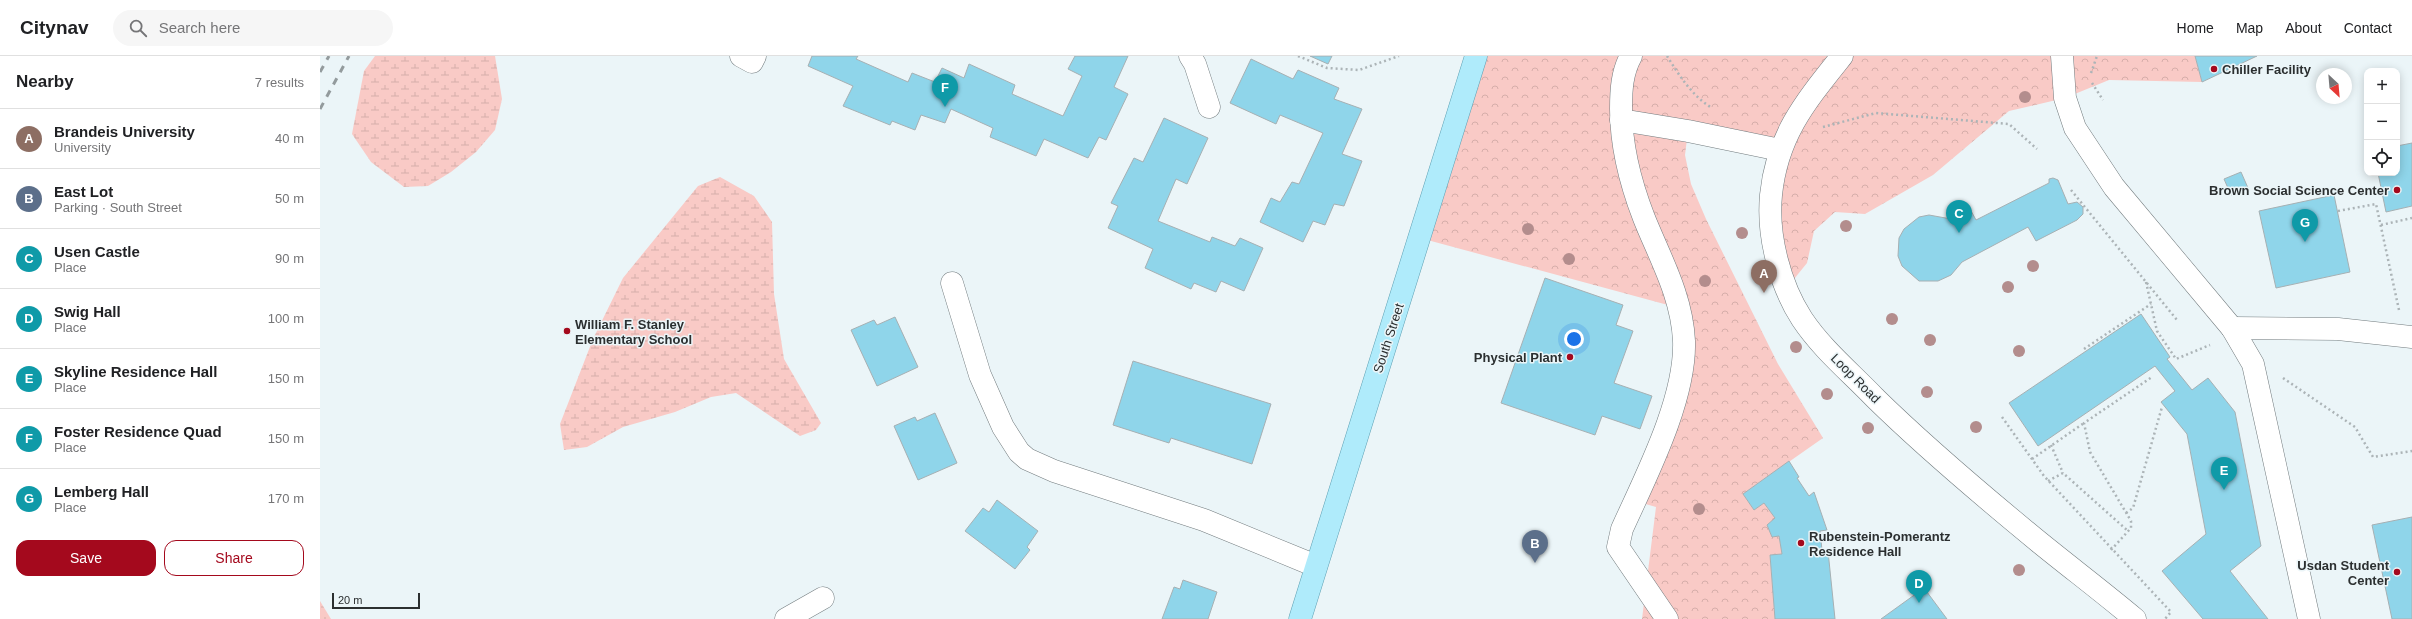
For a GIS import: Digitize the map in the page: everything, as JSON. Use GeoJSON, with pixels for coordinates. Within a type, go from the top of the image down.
{"type":"FeatureCollection","features":[{"type":"Feature","properties":{"kind":"main road","name":"South Street"},"geometry":{"type":"LineString","coordinates":[[1300,619],[1476,56]]}},
{"type":"Feature","properties":{"kind":"lane"},"geometry":{"type":"LineString","coordinates":[[741,56],[752,62],[755,56]]}},
{"type":"Feature","properties":{"kind":"lane"},"geometry":{"type":"LineString","coordinates":[[1190,56],[1195,64],[1209,107]]}},
{"type":"Feature","properties":{"kind":"lane"},"geometry":{"type":"LineString","coordinates":[[1631,56],[1625,66],[1621,92],[1621,120],[1624,149],[1632,182],[1644,218],[1672,283],[1679,308],[1684,341],[1680,376],[1672,412],[1622,529],[1618,547],[1667,619]]}},
{"type":"Feature","properties":{"kind":"lane","name":"Loop Road"},"geometry":{"type":"LineString","coordinates":[[1842,56],[1790,126],[1780,150],[1771,196],[1772,239],[1786,289],[1801,318],[1820,343],[1925,446],[2038,542],[2135,619]]}},
{"type":"Feature","properties":{"kind":"lane"},"geometry":{"type":"LineString","coordinates":[[2062,56],[2065,98],[2075,128],[2114,187],[2232,328],[2248,354],[2255,373],[2309,619]]}},
{"type":"Feature","properties":{"kind":"lane"},"geometry":{"type":"LineString","coordinates":[[1621,120],[1688,131],[1780,150]]}},
{"type":"Feature","properties":{"kind":"lane"},"geometry":{"type":"LineString","coordinates":[[952,283],[980,375],[1003,427],[1019,452],[1027,459],[1054,471],[1210,522],[1316,566]]}},
{"type":"Feature","properties":{"kind":"lane"},"geometry":{"type":"LineString","coordinates":[[2232,328],[2338,329],[2408,336]]}},
{"type":"Feature","properties":{"kind":"lane"},"geometry":{"type":"LineString","coordinates":[[786,619],[823,598]]}},
{"type":"Feature","properties":{"kind":"path"},"geometry":{"type":"LineString","coordinates":[[1298,56],[1327,68],[1359,70],[1399,56]]}},
{"type":"Feature","properties":{"kind":"path"},"geometry":{"type":"LineString","coordinates":[[1667,56],[1679,77],[1702,102],[1718,111]]}},
{"type":"Feature","properties":{"kind":"path"},"geometry":{"type":"LineString","coordinates":[[2097,56],[2090,74],[2093,85],[2103,100]]}},
{"type":"Feature","properties":{"kind":"path"},"geometry":{"type":"LineString","coordinates":[[1821,127],[1876,113],[2009,124],[2037,149]]}},
{"type":"Feature","properties":{"kind":"path"},"geometry":{"type":"LineString","coordinates":[[2071,190],[2177,320]]}},
{"type":"Feature","properties":{"kind":"path"},"geometry":{"type":"LineString","coordinates":[[2338,211],[2376,204],[2408,336]]}},
{"type":"Feature","properties":{"kind":"path"},"geometry":{"type":"LineString","coordinates":[[2380,225],[2412,218]]}},
{"type":"Feature","properties":{"kind":"path"},"geometry":{"type":"LineString","coordinates":[[2146,282],[2157,332],[2176,359],[2210,345]]}},
{"type":"Feature","properties":{"kind":"path"},"geometry":{"type":"LineString","coordinates":[[2084,349],[2151,304]]}},
{"type":"Feature","properties":{"kind":"path"},"geometry":{"type":"LineString","coordinates":[[2276,376],[2282,377],[2355,427],[2373,457],[2412,450]]}},
{"type":"Feature","properties":{"kind":"path"},"geometry":{"type":"LineString","coordinates":[[2032,459],[2152,377]]}},
{"type":"Feature","properties":{"kind":"path"},"geometry":{"type":"LineString","coordinates":[[2126,513],[2133,508],[2162,407]]}},
{"type":"Feature","properties":{"kind":"path"},"geometry":{"type":"LineString","coordinates":[[2002,417],[2048,481],[2111,550],[2171,612],[2165,618]]}},
{"type":"Feature","properties":{"kind":"path"},"geometry":{"type":"LineString","coordinates":[[2084,423],[2090,452],[2131,521],[2131,528],[2111,550]]}},
{"type":"Feature","properties":{"kind":"path"},"geometry":{"type":"LineString","coordinates":[[2051,445],[2063,473],[2128,531]]}},
{"type":"Feature","properties":{"kind":"path"},"geometry":{"type":"LineString","coordinates":[[2048,481],[2063,473]]}},
{"type":"Feature","properties":{"kind":"green space"},"geometry":{"type":"Polygon","coordinates":[[[375,56],[495,56],[502,99],[495,130],[476,152],[451,172],[428,186],[404,187],[371,162],[352,134],[364,71],[375,56]]]}},
{"type":"Feature","properties":{"kind":"green space"},"geometry":{"type":"Polygon","coordinates":[[[1476,56],[2195,56],[2202,82],[2109,80],[2065,98],[2009,111],[1933,175],[1865,214],[1835,212],[1814,231],[1807,263],[1786,289],[1772,239],[1780,150],[1688,131],[1685,155],[1691,184],[1706,219],[1778,364],[1823,438],[1743,494],[1754,510],[1764,503],[1775,518],[1767,525],[1772,537],[1779,536],[1782,554],[1770,555],[1775,619],[1642,619],[1656,507],[1635,501],[1672,412],[1679,308],[1420,238],[1476,56]]]}},
{"type":"Feature","properties":{"kind":"green space"},"geometry":{"type":"Polygon","coordinates":[[[720,177],[754,196],[772,222],[774,294],[784,359],[821,423],[816,430],[800,436],[736,393],[711,397],[675,412],[623,427],[587,447],[564,450],[560,424],[593,339],[623,278],[698,186],[720,177]]]}},
{"type":"Feature","properties":{"kind":"green space"},"geometry":{"type":"Polygon","coordinates":[[[320,601],[331,619],[320,619],[320,601]]]}},
{"type":"Feature","properties":{"kind":"building"},"geometry":{"type":"Polygon","coordinates":[[[812,56],[858,56],[856,59],[908,82],[912,73],[935,82],[942,68],[964,78],[969,64],[1015,85],[1012,94],[1063,116],[1082,76],[1068,69],[1075,56],[1128,56],[1114,87],[1128,94],[1106,140],[1099,137],[1088,158],[1044,139],[1036,156],[990,137],[993,128],[951,109],[945,123],[921,115],[915,130],[892,121],[890,125],[843,106],[853,86],[808,66],[812,56]]]}},
{"type":"Feature","properties":{"kind":"building"},"geometry":{"type":"Polygon","coordinates":[[[1310,56],[1332,56],[1328,64],[1310,56]]]}},
{"type":"Feature","properties":{"kind":"building","name":"Chiller Facility"},"geometry":{"type":"Polygon","coordinates":[[[2195,56],[2257,56],[2202,82],[2195,56]]]}},
{"type":"Feature","properties":{"kind":"building"},"geometry":{"type":"Polygon","coordinates":[[[1251,59],[1293,79],[1298,70],[1339,88],[1334,99],[1362,109],[1342,154],[1362,161],[1344,206],[1334,204],[1325,225],[1313,221],[1303,242],[1260,222],[1271,198],[1280,202],[1292,182],[1299,184],[1323,133],[1280,115],[1276,124],[1230,103],[1251,59]]]}},
{"type":"Feature","properties":{"kind":"building"},"geometry":{"type":"Polygon","coordinates":[[[1164,118],[1208,138],[1187,184],[1176,179],[1158,221],[1210,242],[1212,237],[1235,246],[1240,238],[1263,248],[1244,291],[1221,281],[1216,292],[1194,283],[1191,289],[1145,268],[1153,249],[1108,228],[1118,206],[1111,203],[1134,158],[1143,162],[1164,118]]]}},
{"type":"Feature","properties":{"kind":"building","name":"Brown Social Science Center"},"geometry":{"type":"Polygon","coordinates":[[[2412,143],[2412,206],[2386,212],[2379,176],[2400,176],[2400,145],[2412,143]]]}},
{"type":"Feature","properties":{"kind":"building"},"geometry":{"type":"Polygon","coordinates":[[[2241,172],[2248,188],[2231,195],[2224,179],[2241,172]]]}},
{"type":"Feature","properties":{"kind":"building"},"geometry":{"type":"Polygon","coordinates":[[[2053,178],[2058,180],[2068,204],[2077,202],[2083,207],[2083,214],[2077,220],[2036,241],[2028,227],[1962,262],[1951,275],[1938,281],[1919,281],[1902,266],[1898,256],[1899,238],[1904,229],[1919,217],[1929,215],[1951,219],[1970,209],[1976,220],[2049,183],[2049,179],[2053,178]]]}},
{"type":"Feature","properties":{"kind":"building"},"geometry":{"type":"Polygon","coordinates":[[[2334,195],[2350,272],[2276,288],[2259,211],[2334,195]]]}},
{"type":"Feature","properties":{"kind":"building","name":"Physical Plant"},"geometry":{"type":"Polygon","coordinates":[[[1545,278],[1623,305],[1616,325],[1633,331],[1614,383],[1652,396],[1640,429],[1602,416],[1595,435],[1501,403],[1545,278]]]}},
{"type":"Feature","properties":{"kind":"building"},"geometry":{"type":"Polygon","coordinates":[[[2141,314],[2170,357],[2167,359],[2192,390],[2208,378],[2235,412],[2261,546],[2230,571],[2268,619],[2203,619],[2162,571],[2206,534],[2187,434],[2161,402],[2175,391],[2155,366],[2038,446],[2009,403],[2141,314]]]}},
{"type":"Feature","properties":{"kind":"building"},"geometry":{"type":"Polygon","coordinates":[[[895,317],[918,367],[877,386],[851,330],[874,320],[877,325],[895,317]]]}},
{"type":"Feature","properties":{"kind":"building"},"geometry":{"type":"Polygon","coordinates":[[[1133,361],[1271,404],[1252,464],[1171,438],[1169,443],[1113,425],[1133,361]]]}},
{"type":"Feature","properties":{"kind":"building"},"geometry":{"type":"Polygon","coordinates":[[[935,413],[957,463],[918,480],[894,426],[915,417],[917,421],[935,413]]]}},
{"type":"Feature","properties":{"kind":"building","name":"Rubenstein-Pomerantz Residence Hall"},"geometry":{"type":"Polygon","coordinates":[[[1789,461],[1799,477],[1797,478],[1809,496],[1814,492],[1827,530],[1820,531],[1822,550],[1828,551],[1835,619],[1775,619],[1770,555],[1782,554],[1779,536],[1772,537],[1767,525],[1775,518],[1764,503],[1754,510],[1743,494],[1789,461]]]}},
{"type":"Feature","properties":{"kind":"building"},"geometry":{"type":"Polygon","coordinates":[[[997,500],[1038,531],[1027,547],[1030,550],[1015,569],[965,531],[983,508],[989,512],[997,500]]]}},
{"type":"Feature","properties":{"kind":"building","name":"Usdan Student Center"},"geometry":{"type":"Polygon","coordinates":[[[2412,517],[2412,619],[2392,619],[2372,525],[2412,517]]]}},
{"type":"Feature","properties":{"kind":"building"},"geometry":{"type":"Polygon","coordinates":[[[1183,580],[1217,592],[1208,619],[1162,619],[1174,587],[1180,589],[1183,580]]]}},
{"type":"Feature","properties":{"kind":"building"},"geometry":{"type":"Polygon","coordinates":[[[1924,588],[1947,619],[1881,619],[1924,588]]]}},
{"type":"Feature","properties":{"kind":"railway"},"geometry":{"type":"LineString","coordinates":[[320,72],[329,56]]}},
{"type":"Feature","properties":{"kind":"railway"},"geometry":{"type":"LineString","coordinates":[[320,109],[349,56]]}},
{"type":"Feature","properties":{"kind":"place","name":"Chiller Facility"},"geometry":{"type":"Point","coordinates":[2214,69]}},
{"type":"Feature","properties":{"kind":"place","name":"Foster Residence Quad"},"geometry":{"type":"Point","coordinates":[945,107]}},
{"type":"Feature","properties":{"kind":"place","name":"Brown Social Science Center"},"geometry":{"type":"Point","coordinates":[2397,190]}},
{"type":"Feature","properties":{"kind":"place","name":"Usen Castle"},"geometry":{"type":"Point","coordinates":[1959,233]}},
{"type":"Feature","properties":{"kind":"place","name":"Lemberg Hall"},"geometry":{"type":"Point","coordinates":[2305,242]}},
{"type":"Feature","properties":{"kind":"place","name":"Brandeis University"},"geometry":{"type":"Point","coordinates":[1764,293]}},
{"type":"Feature","properties":{"kind":"place","name":"William F. Stanley Elementary School"},"geometry":{"type":"Point","coordinates":[567,331]}},
{"type":"Feature","properties":{"kind":"place","name":"Physical Plant"},"geometry":{"type":"Point","coordinates":[1570,357]}},
{"type":"Feature","properties":{"kind":"place","name":"Skyline Residence Hall"},"geometry":{"type":"Point","coordinates":[2224,490]}},
{"type":"Feature","properties":{"kind":"place","name":"Rubenstein-Pomerantz Residence Hall"},"geometry":{"type":"Point","coordinates":[1801,543]}},
{"type":"Feature","properties":{"kind":"place","name":"East Lot"},"geometry":{"type":"Point","coordinates":[1535,563]}},
{"type":"Feature","properties":{"kind":"place","name":"Usdan Student Center"},"geometry":{"type":"Point","coordinates":[2397,572]}},
{"type":"Feature","properties":{"kind":"place","name":"Swig Hall"},"geometry":{"type":"Point","coordinates":[1919,603]}}]}
